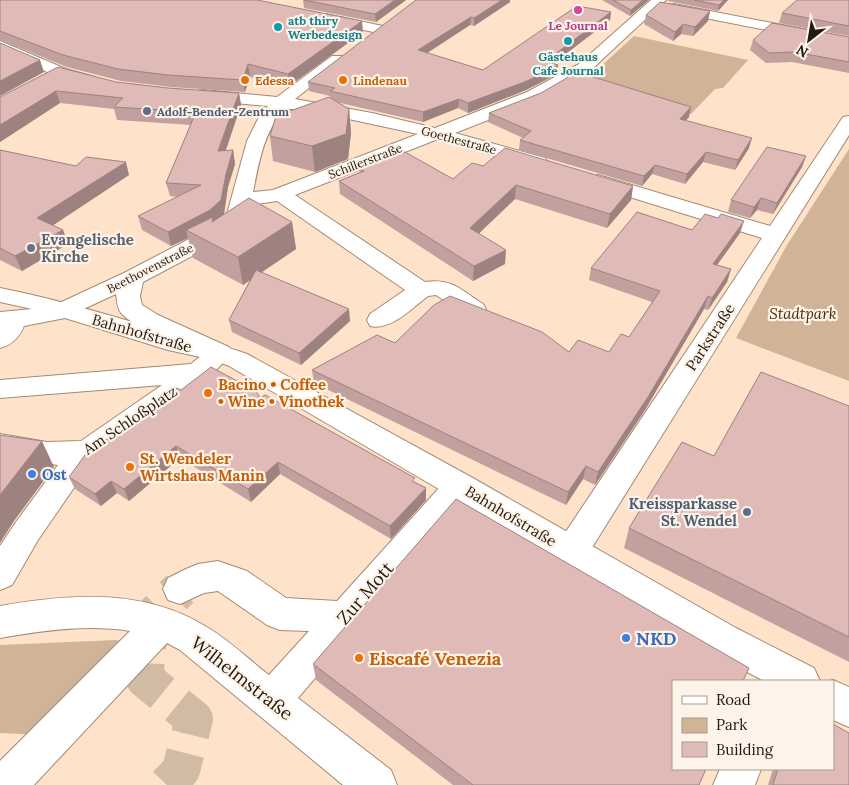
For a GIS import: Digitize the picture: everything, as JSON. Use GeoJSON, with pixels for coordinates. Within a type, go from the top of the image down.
{"type":"FeatureCollection","features":[{"type":"Feature","properties":{"kind":"street"},"geometry":{"type":"LineString","coordinates":[[657,2],[849,42]]}},
{"type":"Feature","properties":{"kind":"street","name":"Schillerstraße"},"geometry":{"type":"LineString","coordinates":[[243,199],[266,198],[280,194],[533,96],[585,67],[657,2]]}},
{"type":"Feature","properties":{"kind":"street"},"geometry":{"type":"LineString","coordinates":[[312,15],[378,29]]}},
{"type":"Feature","properties":{"kind":"street"},"geometry":{"type":"LineString","coordinates":[[363,40],[393,18]]}},
{"type":"Feature","properties":{"kind":"street"},"geometry":{"type":"LineString","coordinates":[[0,45],[60,72],[105,84]]}},
{"type":"Feature","properties":{"kind":"street","name":"Beethovenstraße"},"geometry":{"type":"LineString","coordinates":[[64,310],[132,278],[222,231],[233,222],[243,199],[252,154],[259,134],[268,117],[283,101],[348,51]]}},
{"type":"Feature","properties":{"kind":"street"},"geometry":{"type":"LineString","coordinates":[[43,82],[60,72]]}},
{"type":"Feature","properties":{"kind":"street","name":"Goethestraße"},"geometry":{"type":"LineString","coordinates":[[189,95],[283,101],[437,133],[776,235]]}},
{"type":"Feature","properties":{"kind":"street","name":"Parkstraße"},"geometry":{"type":"LineString","coordinates":[[571,552],[849,121]]}},
{"type":"Feature","properties":{"kind":"street"},"geometry":{"type":"LineString","coordinates":[[280,194],[421,290]]}},
{"type":"Feature","properties":{"kind":"street","name":"Bahnhofstraße"},"geometry":{"type":"LineString","coordinates":[[132,278],[128,296],[131,309],[149,321],[229,357],[460,486],[784,677]]}},
{"type":"Feature","properties":{"kind":"street"},"geometry":{"type":"LineString","coordinates":[[379,320],[421,290],[440,287],[474,309]]}},
{"type":"Feature","properties":{"kind":"street","name":"Bahnhofstraße"},"geometry":{"type":"LineString","coordinates":[[0,295],[50,305],[177,344],[229,357]]}},
{"type":"Feature","properties":{"kind":"street"},"geometry":{"type":"LineString","coordinates":[[4,329],[64,310]]}},
{"type":"Feature","properties":{"kind":"street","name":"Am Schloßplatz"},"geometry":{"type":"LineString","coordinates":[[0,445],[67,455],[81,455],[92,450],[198,373],[229,357]]}},
{"type":"Feature","properties":{"kind":"street"},"geometry":{"type":"LineString","coordinates":[[0,389],[198,373]]}},
{"type":"Feature","properties":{"kind":"street"},"geometry":{"type":"LineString","coordinates":[[0,575],[27,531],[81,455]]}},
{"type":"Feature","properties":{"kind":"street","name":"Zur Mott"},"geometry":{"type":"LineString","coordinates":[[271,701],[460,486]]}},
{"type":"Feature","properties":{"kind":"street"},"geometry":{"type":"LineString","coordinates":[[180,589],[198,579],[218,576],[235,582],[280,614],[345,617]]}},
{"type":"Feature","properties":{"kind":"street","name":"Wilhelmstraße"},"geometry":{"type":"LineString","coordinates":[[0,622],[27,617],[100,613],[130,614],[162,622],[193,638],[376,785]]}},
{"type":"Feature","properties":{"kind":"street"},"geometry":{"type":"LineString","coordinates":[[7,781],[162,622]]}},
{"type":"Feature","properties":{"kind":"street"},"geometry":{"type":"LineString","coordinates":[[834,700],[849,708]]}},
{"type":"Feature","properties":{"kind":"street"},"geometry":{"type":"LineString","coordinates":[[734,785],[740,770]]}},
{"type":"Feature","properties":{"kind":"green space"},"geometry":{"type":"Polygon","coordinates":[[[634,36],[748,60],[723,88],[715,89],[691,114],[584,79],[634,36]]]}},
{"type":"Feature","properties":{"kind":"green space","name":"Stadtpark"},"geometry":{"type":"Polygon","coordinates":[[[849,149],[849,381],[736,338],[787,245],[849,149]]]}},
{"type":"Feature","properties":{"kind":"green space"},"geometry":{"type":"Polygon","coordinates":[[[116,640],[136,643],[44,735],[0,733],[0,645],[116,640]]]}},
{"type":"Feature","properties":{"kind":"building"},"geometry":{"type":"Polygon","coordinates":[[[0,0],[257,0],[362,21],[288,74],[248,64],[243,80],[168,75],[118,69],[63,55],[0,31],[0,0]]]}},
{"type":"Feature","properties":{"kind":"building"},"geometry":{"type":"Polygon","coordinates":[[[304,0],[395,0],[375,14],[304,0]]]}},
{"type":"Feature","properties":{"kind":"building"},"geometry":{"type":"Polygon","coordinates":[[[416,0],[502,0],[418,50],[483,70],[577,6],[611,12],[546,61],[558,65],[527,81],[468,103],[459,99],[423,112],[330,91],[335,88],[308,82],[416,0]]]}},
{"type":"Feature","properties":{"kind":"building"},"geometry":{"type":"Polygon","coordinates":[[[613,0],[643,0],[631,10],[613,0]]]}},
{"type":"Feature","properties":{"kind":"building"},"geometry":{"type":"Polygon","coordinates":[[[694,0],[724,0],[719,5],[694,0]]]}},
{"type":"Feature","properties":{"kind":"building"},"geometry":{"type":"Polygon","coordinates":[[[797,0],[849,0],[849,26],[782,13],[797,0]]]}},
{"type":"Feature","properties":{"kind":"building"},"geometry":{"type":"Polygon","coordinates":[[[660,2],[710,11],[695,27],[683,24],[675,32],[646,15],[660,2]]]}},
{"type":"Feature","properties":{"kind":"building"},"geometry":{"type":"Polygon","coordinates":[[[772,23],[849,37],[849,62],[795,52],[769,53],[753,40],[772,23]]]}},
{"type":"Feature","properties":{"kind":"building"},"geometry":{"type":"Polygon","coordinates":[[[0,43],[40,60],[0,81],[0,43]]]}},
{"type":"Feature","properties":{"kind":"building"},"geometry":{"type":"Polygon","coordinates":[[[58,67],[116,82],[239,93],[218,151],[233,150],[221,200],[210,210],[168,232],[138,216],[201,185],[166,183],[196,112],[114,107],[123,98],[56,91],[0,125],[0,97],[58,67]]]}},
{"type":"Feature","properties":{"kind":"building"},"geometry":{"type":"Polygon","coordinates":[[[577,72],[691,107],[680,119],[752,138],[738,160],[706,152],[687,174],[655,165],[644,176],[520,140],[531,131],[489,113],[541,93],[577,72]]]}},
{"type":"Feature","properties":{"kind":"building"},"geometry":{"type":"Polygon","coordinates":[[[329,97],[349,109],[346,134],[312,146],[270,136],[276,116],[329,97]]]}},
{"type":"Feature","properties":{"kind":"building"},"geometry":{"type":"Polygon","coordinates":[[[767,147],[806,156],[777,203],[761,198],[754,207],[731,200],[767,147]]]}},
{"type":"Feature","properties":{"kind":"building"},"geometry":{"type":"Polygon","coordinates":[[[505,148],[633,186],[610,214],[516,185],[470,228],[506,250],[474,266],[339,181],[364,171],[360,169],[405,152],[453,179],[472,163],[483,166],[505,148]]]}},
{"type":"Feature","properties":{"kind":"building"},"geometry":{"type":"Polygon","coordinates":[[[0,150],[76,166],[86,157],[126,162],[37,218],[63,230],[15,256],[0,248],[0,150]]]}},
{"type":"Feature","properties":{"kind":"building"},"geometry":{"type":"Polygon","coordinates":[[[249,198],[292,222],[238,257],[186,230],[213,217],[212,222],[249,198]]]}},
{"type":"Feature","properties":{"kind":"building"},"geometry":{"type":"Polygon","coordinates":[[[637,212],[692,230],[705,214],[718,218],[721,214],[744,221],[713,264],[731,269],[712,298],[708,296],[648,397],[598,472],[586,466],[568,492],[312,370],[377,335],[395,343],[434,305],[450,296],[542,332],[569,352],[578,340],[609,352],[621,334],[629,337],[660,291],[591,268],[637,212]]]}},
{"type":"Feature","properties":{"kind":"building"},"geometry":{"type":"Polygon","coordinates":[[[256,270],[349,309],[299,353],[229,320],[256,270]]]}},
{"type":"Feature","properties":{"kind":"building"},"geometry":{"type":"Polygon","coordinates":[[[211,367],[256,391],[260,398],[265,395],[269,397],[415,478],[412,481],[426,488],[390,526],[278,462],[248,489],[176,446],[124,489],[111,481],[95,494],[69,477],[85,455],[177,388],[181,390],[211,367]]]}},
{"type":"Feature","properties":{"kind":"building","name":"Kreissparkasse St. Wendel"},"geometry":{"type":"Polygon","coordinates":[[[761,372],[849,406],[849,637],[629,528],[682,442],[714,456],[761,372]]]}},
{"type":"Feature","properties":{"kind":"building"},"geometry":{"type":"Polygon","coordinates":[[[0,435],[42,441],[0,495],[0,435]]]}},
{"type":"Feature","properties":{"kind":"building"},"geometry":{"type":"Polygon","coordinates":[[[456,499],[749,668],[743,680],[672,680],[672,770],[706,770],[699,785],[473,785],[313,664],[456,499]]]}},
{"type":"Feature","properties":{"kind":"building"},"geometry":{"type":"Polygon","coordinates":[[[834,725],[849,733],[849,785],[773,785],[778,770],[834,770],[834,725]]]}},
{"type":"Feature","properties":{"kind":"tunnel"},"geometry":{"type":"LineString","coordinates":[[167,785],[181,770],[194,719],[145,679],[146,648],[156,613],[180,589]]}},
{"type":"Feature","properties":{"kind":"place","name":"Le Journal"},"geometry":{"type":"Point","coordinates":[578,10]}},
{"type":"Feature","properties":{"kind":"place","name":"atb thiry Werbedesign"},"geometry":{"type":"Point","coordinates":[278,27]}},
{"type":"Feature","properties":{"kind":"place","name":"Gästehaus Cafe Journal"},"geometry":{"type":"Point","coordinates":[568,41]}},
{"type":"Feature","properties":{"kind":"place","name":"Edessa"},"geometry":{"type":"Point","coordinates":[245,80]}},
{"type":"Feature","properties":{"kind":"place","name":"Lindenau"},"geometry":{"type":"Point","coordinates":[343,80]}},
{"type":"Feature","properties":{"kind":"place","name":"Adolf-Bender-Zentrum"},"geometry":{"type":"Point","coordinates":[147,111]}},
{"type":"Feature","properties":{"kind":"place","name":"Evangelische Kirche"},"geometry":{"type":"Point","coordinates":[31,248]}},
{"type":"Feature","properties":{"kind":"place","name":"Bacino • Coffee • Wine • Vinothek"},"geometry":{"type":"Point","coordinates":[208,393]}},
{"type":"Feature","properties":{"kind":"place","name":"St. Wendeler Wirtshaus Manin"},"geometry":{"type":"Point","coordinates":[130,467]}},
{"type":"Feature","properties":{"kind":"place","name":"Ost"},"geometry":{"type":"Point","coordinates":[32,474]}},
{"type":"Feature","properties":{"kind":"place","name":"Kreissparkasse St. Wendel"},"geometry":{"type":"Point","coordinates":[747,512]}},
{"type":"Feature","properties":{"kind":"place","name":"NKD"},"geometry":{"type":"Point","coordinates":[626,638]}},
{"type":"Feature","properties":{"kind":"place","name":"Eiscafé Venezia"},"geometry":{"type":"Point","coordinates":[359,658]}}]}
